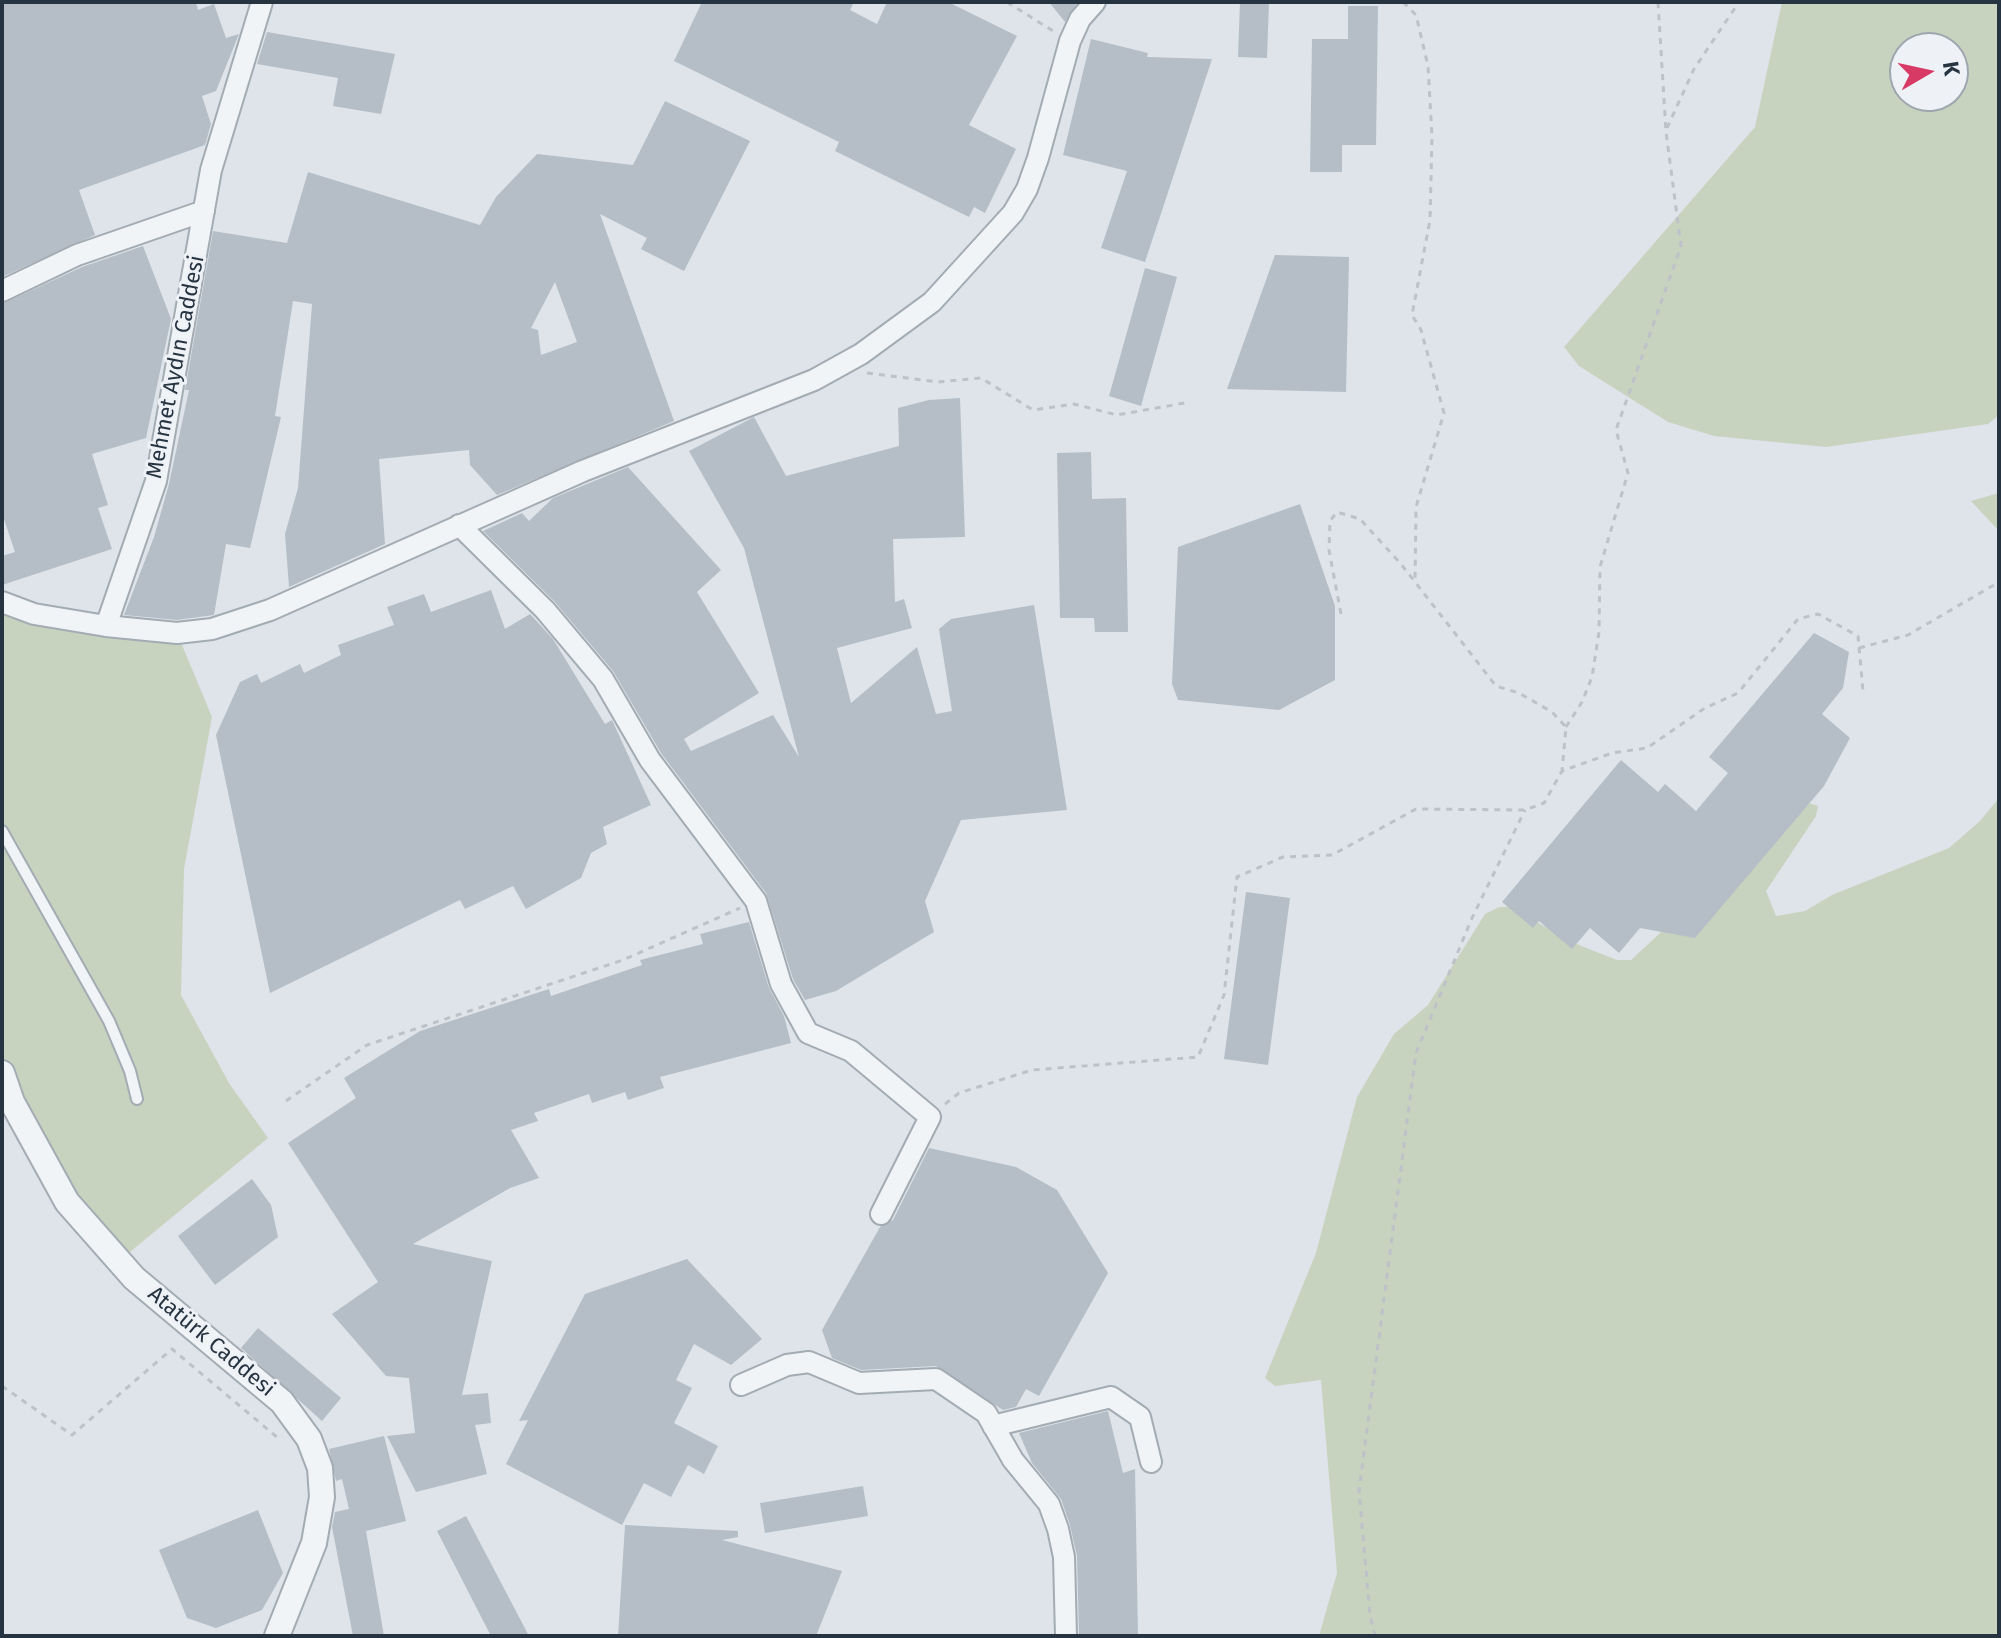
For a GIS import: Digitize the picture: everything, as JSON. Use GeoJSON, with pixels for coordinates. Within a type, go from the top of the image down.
{"type":"FeatureCollection","features":[{"type":"Feature","properties":{"kind":"street","name":"Mehmet Aydın Caddesi"},"geometry":{"type":"LineString","coordinates":[[106,626],[156,481],[211,170],[262,2]]}},
{"type":"Feature","properties":{"kind":"street"},"geometry":{"type":"LineString","coordinates":[[2,602],[34,614],[106,626],[177,633],[236,622],[583,471],[814,380],[846,362],[932,302],[1013,213],[1027,189],[1038,158],[1070,41],[1080,19],[1095,2]]}},
{"type":"Feature","properties":{"kind":"street"},"geometry":{"type":"LineString","coordinates":[[2,291],[77,255],[204,211]]}},
{"type":"Feature","properties":{"kind":"street"},"geometry":{"type":"LineString","coordinates":[[459,525],[545,610],[603,679],[650,760],[756,901],[781,984],[808,1033],[851,1051],[930,1117],[881,1214]]}},
{"type":"Feature","properties":{"kind":"street","name":"Atatürk Caddesi"},"geometry":{"type":"LineString","coordinates":[[2,1073],[12,1102],[67,1202],[134,1278],[282,1402],[309,1439],[320,1468],[322,1497],[314,1543],[279,1633]]}},
{"type":"Feature","properties":{"kind":"street"},"geometry":{"type":"LineString","coordinates":[[741,1385],[787,1365],[809,1362],[859,1383],[936,1379],[986,1413],[1028,1481],[1049,1504],[1058,1529],[1064,1557],[1066,1636]]}},
{"type":"Feature","properties":{"kind":"street"},"geometry":{"type":"LineString","coordinates":[[993,1426],[1111,1397],[1140,1417],[1151,1462]]}},
{"type":"Feature","properties":{"kind":"lane"},"geometry":{"type":"LineString","coordinates":[[2,831],[109,1021],[130,1071],[137,1099]]}},
{"type":"Feature","properties":{"kind":"path"},"geometry":{"type":"LineString","coordinates":[[1007,2],[1070,41]]}},
{"type":"Feature","properties":{"kind":"path"},"geometry":{"type":"LineString","coordinates":[[1403,2],[1416,15],[1428,66],[1432,136],[1430,220],[1412,315],[1421,330],[1444,413],[1416,507],[1415,583]]}},
{"type":"Feature","properties":{"kind":"path"},"geometry":{"type":"LineString","coordinates":[[930,1117],[959,1093],[1032,1070],[1198,1057],[1224,995],[1237,877],[1283,857],[1332,855],[1416,809],[1525,810],[1544,803],[1562,771],[1566,727],[1582,702],[1592,677],[1599,632],[1600,567],[1628,473],[1616,430],[1681,246],[1666,132],[1658,2]]}},
{"type":"Feature","properties":{"kind":"path"},"geometry":{"type":"LineString","coordinates":[[1666,132],[1694,69],[1739,2]]}},
{"type":"Feature","properties":{"kind":"path"},"geometry":{"type":"LineString","coordinates":[[846,362],[853,372],[938,382],[981,378],[1033,410],[1074,404],[1117,415],[1190,402]]}},
{"type":"Feature","properties":{"kind":"path"},"geometry":{"type":"LineString","coordinates":[[1341,614],[1329,550],[1330,521],[1337,512],[1360,519],[1496,686],[1519,693],[1552,712],[1566,727]]}},
{"type":"Feature","properties":{"kind":"path"},"geometry":{"type":"LineString","coordinates":[[1859,648],[1908,635],[1999,582]]}},
{"type":"Feature","properties":{"kind":"path"},"geometry":{"type":"LineString","coordinates":[[1562,771],[1612,753],[1647,748],[1705,708],[1738,693],[1798,619],[1818,614],[1858,636],[1863,691]]}},
{"type":"Feature","properties":{"kind":"path"},"geometry":{"type":"LineString","coordinates":[[1375,1636],[1370,1615],[1359,1491],[1416,1053],[1472,918],[1525,810]]}},
{"type":"Feature","properties":{"kind":"path"},"geometry":{"type":"LineString","coordinates":[[286,1101],[367,1045],[623,960],[756,901]]}},
{"type":"Feature","properties":{"kind":"path"},"geometry":{"type":"LineString","coordinates":[[2,1386],[72,1435],[172,1349],[278,1438],[298,1424]]}},
{"type":"Feature","properties":{"kind":"green space"},"geometry":{"type":"Polygon","coordinates":[[[1782,2],[1999,2],[1999,415],[1988,424],[1826,447],[1714,436],[1668,422],[1579,366],[1564,347],[1755,127],[1782,2]]]}},
{"type":"Feature","properties":{"kind":"green space"},"geometry":{"type":"Polygon","coordinates":[[[1999,493],[1999,531],[1971,501],[1999,493]]]}},
{"type":"Feature","properties":{"kind":"green space"},"geometry":{"type":"Polygon","coordinates":[[[2,602],[177,633],[212,717],[184,869],[181,995],[229,1083],[268,1138],[119,1261],[67,1202],[2,1073],[2,602]]]}},
{"type":"Feature","properties":{"kind":"green space"},"geometry":{"type":"Polygon","coordinates":[[[1999,798],[1999,1636],[1319,1636],[1337,1573],[1321,1380],[1275,1386],[1265,1378],[1316,1253],[1357,1097],[1394,1034],[1428,1005],[1485,914],[1499,907],[1516,907],[1579,945],[1617,960],[1631,960],[1802,801],[1818,806],[1816,816],[1766,891],[1776,916],[1805,911],[1832,895],[1949,848],[1980,821],[1999,798]]]}},
{"type":"Feature","properties":{"kind":"building"},"geometry":{"type":"Polygon","coordinates":[[[2,2],[196,2],[198,10],[214,4],[226,38],[239,34],[216,91],[202,96],[211,124],[205,145],[79,190],[95,235],[2,277],[2,2]]]}},
{"type":"Feature","properties":{"kind":"building"},"geometry":{"type":"Polygon","coordinates":[[[702,2],[854,2],[850,10],[877,24],[887,2],[948,2],[1017,36],[969,125],[1016,149],[985,213],[974,207],[969,217],[835,151],[839,142],[674,61],[702,2]]]}},
{"type":"Feature","properties":{"kind":"building"},"geometry":{"type":"Polygon","coordinates":[[[1049,2],[1078,2],[1065,22],[1049,2]]]}},
{"type":"Feature","properties":{"kind":"building"},"geometry":{"type":"Polygon","coordinates":[[[1240,2],[1269,2],[1267,58],[1238,57],[1240,2]]]}},
{"type":"Feature","properties":{"kind":"building"},"geometry":{"type":"Polygon","coordinates":[[[1348,6],[1378,6],[1376,145],[1342,145],[1342,172],[1310,172],[1312,39],[1348,39],[1348,6]]]}},
{"type":"Feature","properties":{"kind":"building"},"geometry":{"type":"Polygon","coordinates":[[[267,32],[395,54],[381,114],[333,106],[338,78],[257,64],[267,32]]]}},
{"type":"Feature","properties":{"kind":"building"},"geometry":{"type":"Polygon","coordinates":[[[1091,39],[1148,53],[1147,57],[1212,59],[1145,262],[1101,248],[1127,171],[1063,155],[1091,39]]]}},
{"type":"Feature","properties":{"kind":"building"},"geometry":{"type":"Polygon","coordinates":[[[665,101],[750,141],[684,271],[641,249],[647,238],[600,214],[674,421],[497,495],[470,465],[469,450],[379,459],[385,544],[289,587],[285,534],[298,488],[312,304],[293,301],[275,416],[281,417],[250,548],[226,544],[214,615],[177,620],[124,615],[154,537],[169,484],[189,390],[185,390],[213,231],[287,243],[308,172],[480,225],[496,197],[537,154],[633,165],[665,101]],[[555,282],[531,328],[538,330],[541,355],[577,342],[555,282]]]}},
{"type":"Feature","properties":{"kind":"building"},"geometry":{"type":"Polygon","coordinates":[[[143,246],[171,319],[146,438],[92,454],[108,505],[98,508],[112,549],[2,585],[2,556],[15,552],[2,513],[2,304],[82,267],[143,246]]]}},
{"type":"Feature","properties":{"kind":"building"},"geometry":{"type":"Polygon","coordinates":[[[1275,255],[1349,257],[1346,392],[1227,389],[1275,255]]]}},
{"type":"Feature","properties":{"kind":"building"},"geometry":{"type":"Polygon","coordinates":[[[1145,268],[1177,277],[1141,406],[1109,396],[1145,268]]]}},
{"type":"Feature","properties":{"kind":"building"},"geometry":{"type":"Polygon","coordinates":[[[960,398],[965,537],[893,539],[895,602],[904,599],[912,628],[837,648],[851,703],[917,647],[936,714],[952,711],[939,629],[951,619],[1034,605],[1067,810],[961,820],[925,901],[934,932],[836,991],[805,1000],[793,979],[766,893],[661,753],[613,671],[554,601],[483,531],[522,513],[529,521],[553,498],[628,467],[721,570],[697,592],[759,693],[684,739],[691,751],[773,715],[799,757],[744,548],[689,451],[754,417],[786,476],[899,446],[898,408],[929,400],[960,398]]]}},
{"type":"Feature","properties":{"kind":"building"},"geometry":{"type":"Polygon","coordinates":[[[1091,452],[1092,499],[1126,498],[1128,632],[1095,632],[1094,618],[1060,618],[1057,453],[1091,452]]]}},
{"type":"Feature","properties":{"kind":"building"},"geometry":{"type":"Polygon","coordinates":[[[1300,504],[1335,606],[1335,680],[1279,710],[1178,700],[1172,684],[1178,547],[1300,504]]]}},
{"type":"Feature","properties":{"kind":"building"},"geometry":{"type":"Polygon","coordinates":[[[491,590],[505,629],[530,614],[553,639],[605,724],[612,720],[651,805],[603,827],[607,844],[591,853],[581,878],[526,909],[513,886],[465,909],[460,900],[270,993],[216,735],[240,682],[257,674],[261,683],[300,664],[304,673],[341,655],[338,645],[394,625],[387,607],[424,594],[431,612],[491,590]]]}},
{"type":"Feature","properties":{"kind":"building"},"geometry":{"type":"Polygon","coordinates":[[[1814,633],[1849,652],[1843,688],[1822,714],[1850,738],[1824,786],[1695,938],[1640,928],[1619,953],[1590,928],[1572,949],[1539,921],[1533,928],[1502,902],[1621,760],[1658,792],[1665,784],[1696,811],[1728,773],[1709,757],[1814,633]]]}},
{"type":"Feature","properties":{"kind":"building"},"geometry":{"type":"Polygon","coordinates":[[[1246,892],[1290,898],[1268,1065],[1224,1059],[1246,892]]]}},
{"type":"Feature","properties":{"kind":"building"},"geometry":{"type":"Polygon","coordinates":[[[749,922],[769,988],[784,1016],[791,1043],[660,1077],[664,1088],[628,1100],[625,1092],[592,1103],[589,1094],[534,1113],[538,1121],[511,1130],[539,1178],[510,1188],[413,1244],[492,1261],[462,1395],[488,1393],[491,1423],[475,1425],[487,1474],[416,1492],[387,1436],[415,1433],[409,1378],[386,1376],[332,1314],[378,1282],[288,1143],[356,1098],[344,1078],[420,1031],[549,989],[551,996],[642,965],[640,960],[703,944],[700,934],[749,922]]]}},
{"type":"Feature","properties":{"kind":"building"},"geometry":{"type":"Polygon","coordinates":[[[929,1148],[1016,1167],[1057,1190],[1108,1273],[1039,1396],[1026,1389],[1016,1407],[1003,1410],[936,1366],[861,1370],[832,1358],[822,1330],[880,1227],[893,1220],[929,1148]]]}},
{"type":"Feature","properties":{"kind":"building"},"geometry":{"type":"Polygon","coordinates":[[[252,1179],[271,1205],[278,1237],[215,1285],[178,1236],[252,1179]]]}},
{"type":"Feature","properties":{"kind":"building"},"geometry":{"type":"Polygon","coordinates":[[[687,1259],[762,1339],[731,1365],[694,1344],[676,1380],[692,1388],[674,1423],[718,1446],[704,1474],[688,1465],[671,1497],[644,1483],[622,1525],[506,1464],[528,1420],[519,1421],[585,1294],[687,1259]]]}},
{"type":"Feature","properties":{"kind":"building"},"geometry":{"type":"Polygon","coordinates":[[[258,1328],[341,1398],[322,1421],[241,1348],[258,1328]]]}},
{"type":"Feature","properties":{"kind":"building"},"geometry":{"type":"Polygon","coordinates":[[[1108,1411],[1123,1473],[1135,1469],[1138,1636],[1079,1636],[1077,1556],[1070,1525],[1061,1499],[1032,1463],[1019,1433],[1108,1411]]]}},
{"type":"Feature","properties":{"kind":"building"},"geometry":{"type":"Polygon","coordinates":[[[384,1436],[406,1521],[366,1531],[384,1636],[353,1636],[332,1527],[335,1512],[349,1509],[342,1479],[336,1481],[329,1449],[384,1436]]]}},
{"type":"Feature","properties":{"kind":"building"},"geometry":{"type":"Polygon","coordinates":[[[863,1486],[868,1516],[765,1533],[760,1503],[863,1486]]]}},
{"type":"Feature","properties":{"kind":"building"},"geometry":{"type":"Polygon","coordinates":[[[258,1510],[283,1573],[262,1610],[216,1628],[187,1618],[159,1550],[258,1510]]]}},
{"type":"Feature","properties":{"kind":"building"},"geometry":{"type":"Polygon","coordinates":[[[466,1516],[529,1636],[491,1636],[437,1531],[466,1516]]]}},
{"type":"Feature","properties":{"kind":"building"},"geometry":{"type":"Polygon","coordinates":[[[625,1525],[738,1531],[738,1537],[722,1540],[842,1571],[816,1636],[618,1636],[625,1525]]]}}]}
